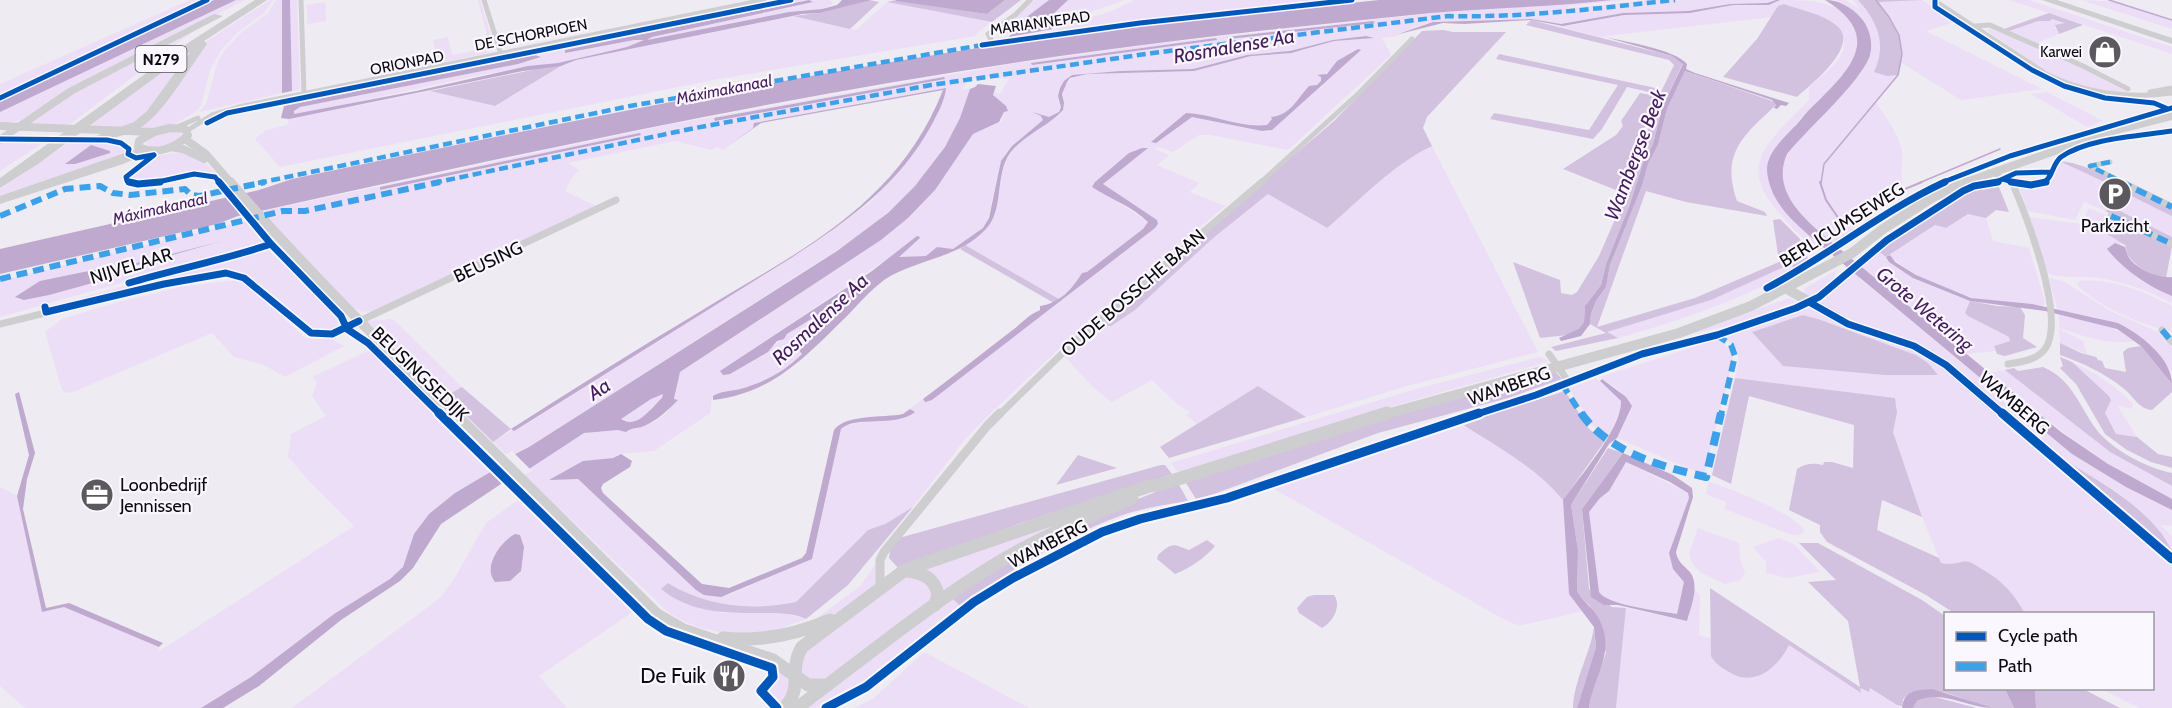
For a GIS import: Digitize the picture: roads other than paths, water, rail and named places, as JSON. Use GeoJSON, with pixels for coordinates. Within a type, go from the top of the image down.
{"type":"FeatureCollection","features":[{"type":"Feature","properties":{"kind":"highway","name":"N279"},"geometry":{"type":"LineString","coordinates":[[4,131],[86,83],[251,2],[262,0]]}},
{"type":"Feature","properties":{"kind":"highway"},"geometry":{"type":"LineString","coordinates":[[2047,0],[2172,40]]}},
{"type":"Feature","properties":{"kind":"highway"},"geometry":{"type":"LineString","coordinates":[[2068,0],[2172,33]]}},
{"type":"Feature","properties":{"kind":"highway","name":"N279"},"geometry":{"type":"LineString","coordinates":[[0,184],[176,54],[251,2]]}},
{"type":"Feature","properties":{"kind":"highway","name":"N279"},"geometry":{"type":"LineString","coordinates":[[127,132],[162,102],[181,68],[202,43],[251,2]]}},
{"type":"Feature","properties":{"kind":"highway"},"geometry":{"type":"LineString","coordinates":[[102,136],[127,132]]}},
{"type":"Feature","properties":{"kind":"highway","name":"N279"},"geometry":{"type":"LineString","coordinates":[[0,176],[56,143]]}},
{"type":"Feature","properties":{"kind":"highway"},"geometry":{"type":"LineString","coordinates":[[0,200],[112,163],[142,145]]}},
{"type":"Feature","properties":{"kind":"main road","name":"BERLICUMSEWEG"},"geometry":{"type":"LineString","coordinates":[[2107,134],[2172,116]]}},
{"type":"Feature","properties":{"kind":"main road","name":"BERLICUMSEWEG"},"geometry":{"type":"LineString","coordinates":[[1787,288],[1852,253],[1883,229],[1934,197],[1989,172],[2107,134],[2172,122]]}},
{"type":"Feature","properties":{"kind":"main road"},"geometry":{"type":"LineString","coordinates":[[177,127],[186,135],[170,147],[142,145],[102,136],[4,131],[154,132],[177,127]]}},
{"type":"Feature","properties":{"kind":"main road"},"geometry":{"type":"LineString","coordinates":[[142,145],[154,132]]}},
{"type":"Feature","properties":{"kind":"main road","name":"BEUSINGSEDIJK"},"geometry":{"type":"LineString","coordinates":[[186,135],[206,154],[269,227],[359,321],[657,615],[683,630],[773,660],[808,685],[828,685]]}},
{"type":"Feature","properties":{"kind":"main road","name":"BEUSINGSEDIJK"},"geometry":{"type":"LineString","coordinates":[[170,147],[183,149],[212,163]]}},
{"type":"Feature","properties":{"kind":"main road","name":"WAMBERG"},"geometry":{"type":"LineString","coordinates":[[797,708],[934,605],[1028,545],[1162,484],[1420,403],[1679,333],[1751,306],[1787,288],[1848,324],[1914,346],[1946,364],[2172,559]]}},
{"type":"Feature","properties":{"kind":"main road","name":"WAMBERG"},"geometry":{"type":"LineString","coordinates":[[784,708],[797,693],[794,660],[802,647],[901,572],[1149,486],[1162,484]]}},
{"type":"Feature","properties":{"kind":"main road"},"geometry":{"type":"LineString","coordinates":[[901,572],[919,572],[932,581],[938,594],[934,605]]}},
{"type":"Feature","properties":{"kind":"main road","name":"WAMBERG"},"geometry":{"type":"LineString","coordinates":[[702,635],[744,640],[773,639],[817,626],[846,612]]}},
{"type":"Feature","properties":{"kind":"street"},"geometry":{"type":"LineString","coordinates":[[301,0],[304,94]]}},
{"type":"Feature","properties":{"kind":"street"},"geometry":{"type":"LineString","coordinates":[[484,0],[501,54]]}},
{"type":"Feature","properties":{"kind":"street","name":"DE SCHORPIOEN"},"geometry":{"type":"LineString","coordinates":[[243,106],[764,0]]}},
{"type":"Feature","properties":{"kind":"street"},"geometry":{"type":"LineString","coordinates":[[993,43],[988,36],[990,32],[1015,15],[1030,0]]}},
{"type":"Feature","properties":{"kind":"street","name":"MARIANNEPAD"},"geometry":{"type":"LineString","coordinates":[[982,45],[1162,20],[1352,0]]}},
{"type":"Feature","properties":{"kind":"street"},"geometry":{"type":"LineString","coordinates":[[1935,1],[2052,77],[2097,93],[2135,98],[2172,93]]}},
{"type":"Feature","properties":{"kind":"street"},"geometry":{"type":"LineString","coordinates":[[1975,26],[1990,25],[2073,61],[2128,89]]}},
{"type":"Feature","properties":{"kind":"street","name":"OUDE BOSSCHE BAAN"},"geometry":{"type":"LineString","coordinates":[[880,587],[880,560],[884,552],[987,426],[1073,343],[1294,154],[1412,39]]}},
{"type":"Feature","properties":{"kind":"street"},"geometry":{"type":"LineString","coordinates":[[2097,93],[2136,95],[2172,88]]}},
{"type":"Feature","properties":{"kind":"street"},"geometry":{"type":"LineString","coordinates":[[177,127],[208,113],[243,106]]}},
{"type":"Feature","properties":{"kind":"street"},"geometry":{"type":"LineString","coordinates":[[186,135],[212,115],[243,106]]}},
{"type":"Feature","properties":{"kind":"street"},"geometry":{"type":"LineString","coordinates":[[1989,172],[2012,182],[2045,184],[2051,176],[2055,163],[2068,154],[2089,147],[2172,131]]}},
{"type":"Feature","properties":{"kind":"street"},"geometry":{"type":"LineString","coordinates":[[2110,162],[2090,166],[2172,207]]}},
{"type":"Feature","properties":{"kind":"street"},"geometry":{"type":"LineString","coordinates":[[2007,364],[2037,357],[2044,350],[2052,334],[2053,318],[2052,305],[2025,215],[2012,182]]}},
{"type":"Feature","properties":{"kind":"street","name":"BEUSING"},"geometry":{"type":"LineString","coordinates":[[359,321],[616,200]]}},
{"type":"Feature","properties":{"kind":"street"},"geometry":{"type":"LineString","coordinates":[[2111,216],[2172,244]]}},
{"type":"Feature","properties":{"kind":"street"},"geometry":{"type":"LineString","coordinates":[[1809,302],[1819,297],[1848,272]]}},
{"type":"Feature","properties":{"kind":"street","name":"NIJVELAAR"},"geometry":{"type":"LineString","coordinates":[[0,324],[164,284],[226,273],[244,278],[311,333],[332,334],[359,321]]}},
{"type":"Feature","properties":{"kind":"street","name":"WAMBERG"},"geometry":{"type":"LineString","coordinates":[[826,708],[866,687],[974,602],[1013,578],[1102,532],[1140,519],[1227,498],[1386,443],[1536,395],[1642,354],[1717,335],[1809,302]]}},
{"type":"Feature","properties":{"kind":"street"},"geometry":{"type":"LineString","coordinates":[[2162,330],[2172,342]]}},
{"type":"Feature","properties":{"kind":"street"},"geometry":{"type":"LineString","coordinates":[[1549,354],[1555,366]]}},
{"type":"Feature","properties":{"kind":"street","name":"WAMBERG"},"geometry":{"type":"LineString","coordinates":[[1555,366],[1568,381]]}},
{"type":"Feature","properties":{"kind":"street"},"geometry":{"type":"LineString","coordinates":[[881,568],[901,572]]}},
{"type":"Feature","properties":{"kind":"waterway"},"geometry":{"type":"LineString","coordinates":[[1821,183],[1824,164],[1898,75],[1902,54],[1899,35],[1876,0]]}},
{"type":"Feature","properties":{"kind":"waterway"},"geometry":{"type":"LineString","coordinates":[[2109,0],[2172,20]]}},
{"type":"Feature","properties":{"kind":"waterway"},"geometry":{"type":"LineString","coordinates":[[1919,183],[2000,149]]}},
{"type":"Feature","properties":{"kind":"waterway"},"geometry":{"type":"LineString","coordinates":[[1820,182],[1826,200],[1839,219]]}},
{"type":"Feature","properties":{"kind":"waterway"},"geometry":{"type":"LineString","coordinates":[[1847,225],[1905,189],[1922,182]]}},
{"type":"Feature","properties":{"kind":"place","name":"Karwei"},"geometry":{"type":"Point","coordinates":[2105,52]}},
{"type":"Feature","properties":{"kind":"place","name":"Parkzicht"},"geometry":{"type":"Point","coordinates":[2115,194]}},
{"type":"Feature","properties":{"kind":"place","name":"Loonbedrijf Jennissen"},"geometry":{"type":"Point","coordinates":[97,495]}},
{"type":"Feature","properties":{"kind":"place","name":"De Fuik"},"geometry":{"type":"Point","coordinates":[729,676]}},
{"type":"Feature","properties":{"kind":"water label","name":"Rosmalense Aa"},"geometry":{"type":"Point","coordinates":[1234,46]}},
{"type":"Feature","properties":{"kind":"water label","name":"Máximakanaal"},"geometry":{"type":"Point","coordinates":[724,89]}},
{"type":"Feature","properties":{"kind":"water label","name":"Wambergse Beek"},"geometry":{"type":"Point","coordinates":[1635,155]}},
{"type":"Feature","properties":{"kind":"water label","name":"Máximakanaal"},"geometry":{"type":"Point","coordinates":[160,208]}},
{"type":"Feature","properties":{"kind":"water label","name":"Grote Wetering"},"geometry":{"type":"Point","coordinates":[1925,309]}},
{"type":"Feature","properties":{"kind":"water label","name":"Rosmalense Aa"},"geometry":{"type":"Point","coordinates":[820,319]}},
{"type":"Feature","properties":{"kind":"water label","name":"Aa"},"geometry":{"type":"Point","coordinates":[599,389]}}]}
